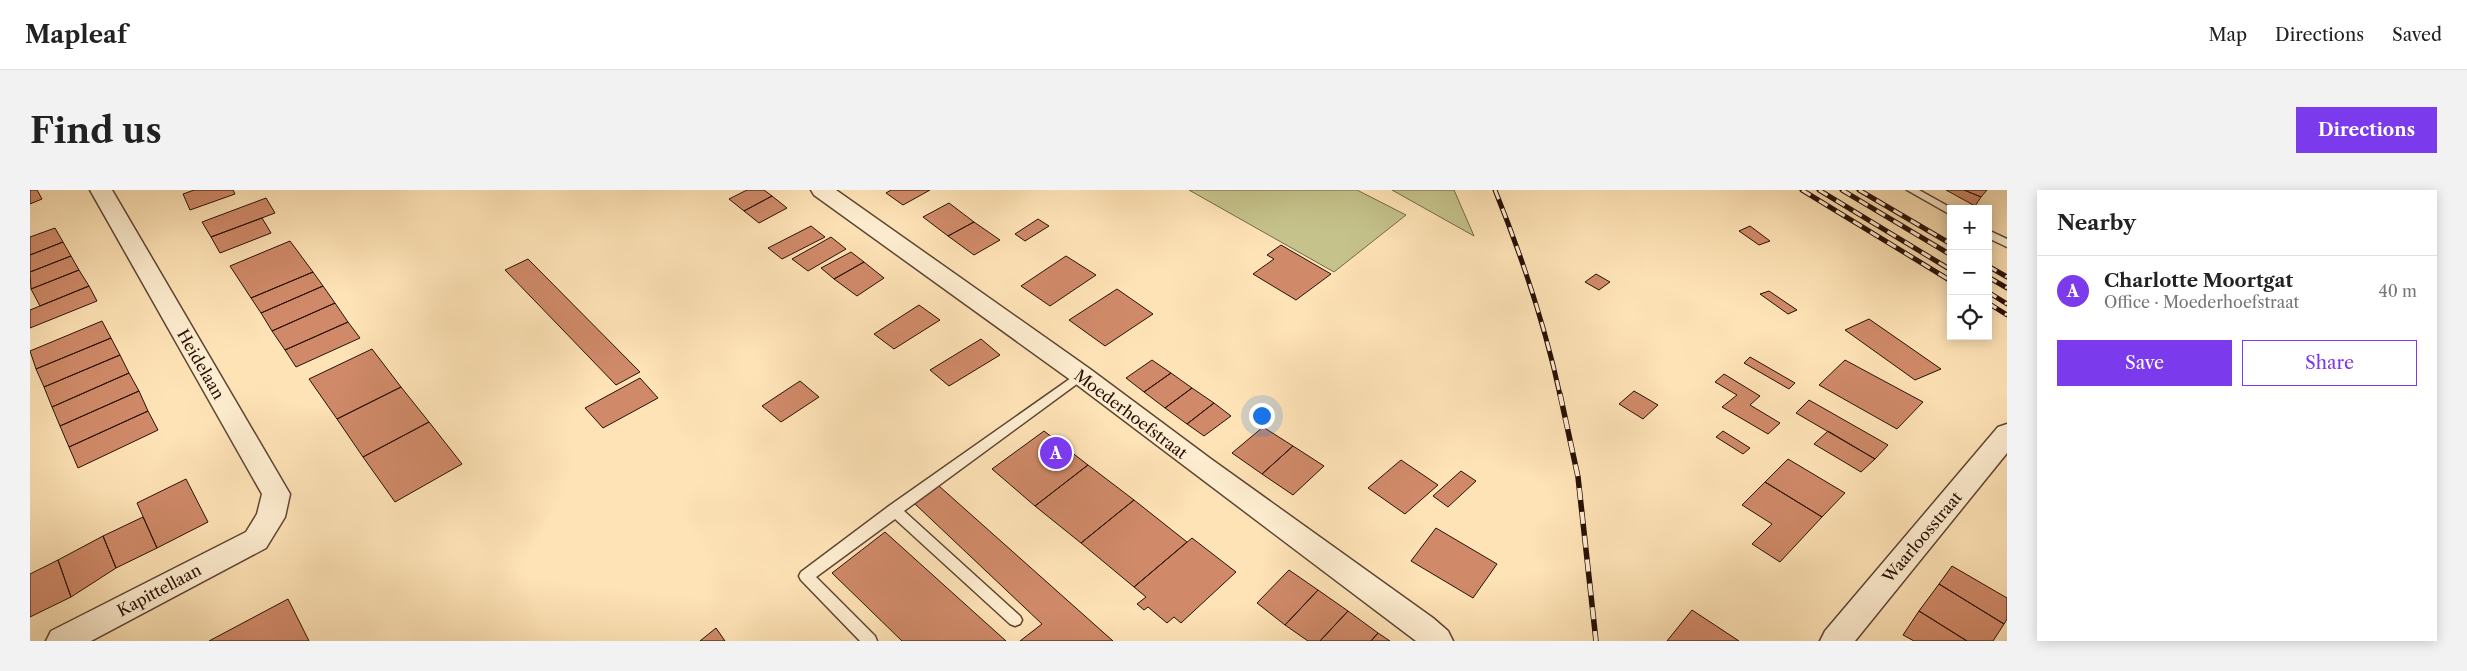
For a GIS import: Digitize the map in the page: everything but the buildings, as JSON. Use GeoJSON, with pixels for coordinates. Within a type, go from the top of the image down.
{"type":"FeatureCollection","features":[{"type":"Feature","properties":{"kind":"street","name":"Heidelaan"},"geometry":{"type":"LineString","coordinates":[[101,190],[276,494],[271,517],[256,540]]}},
{"type":"Feature","properties":{"kind":"street","name":"Moederhoefstraat"},"geometry":{"type":"LineString","coordinates":[[822,190],[1081,375],[1201,466],[1422,627],[1438,641]]}},
{"type":"Feature","properties":{"kind":"street","name":"Waarloosstraat"},"geometry":{"type":"LineString","coordinates":[[1836,641],[2007,434]]}},
{"type":"Feature","properties":{"kind":"street","name":"Kapittellaan"},"geometry":{"type":"LineString","coordinates":[[62,641],[256,540]]}},
{"type":"Feature","properties":{"kind":"lane"},"geometry":{"type":"LineString","coordinates":[[1912,190],[1947,210]]}},
{"type":"Feature","properties":{"kind":"lane"},"geometry":{"type":"LineString","coordinates":[[1992,235],[2007,244]]}},
{"type":"Feature","properties":{"kind":"lane"},"geometry":{"type":"LineString","coordinates":[[870,641],[806,576],[1081,375]]}},
{"type":"Feature","properties":{"kind":"lane"},"geometry":{"type":"LineString","coordinates":[[894,510],[1015,620]]}},
{"type":"Feature","properties":{"kind":"shaded area"},"geometry":{"type":"Polygon","coordinates":[[[1189,190],[1357,190],[1406,215],[1334,272],[1189,190]]]}},
{"type":"Feature","properties":{"kind":"shaded area"},"geometry":{"type":"Polygon","coordinates":[[[1392,190],[1454,190],[1474,236],[1392,190]]]}},
{"type":"Feature","properties":{"kind":"railway"},"geometry":{"type":"LineString","coordinates":[[1495,190],[1532,291],[1560,395]]}},
{"type":"Feature","properties":{"kind":"railway"},"geometry":{"type":"LineString","coordinates":[[1802,190],[1947,279]]}},
{"type":"Feature","properties":{"kind":"railway"},"geometry":{"type":"LineString","coordinates":[[1819,190],[1947,268]]}},
{"type":"Feature","properties":{"kind":"railway"},"geometry":{"type":"LineString","coordinates":[[1842,190],[1947,253]]}},
{"type":"Feature","properties":{"kind":"railway"},"geometry":{"type":"LineString","coordinates":[[1859,190],[1947,242]]}},
{"type":"Feature","properties":{"kind":"railway"},"geometry":{"type":"LineString","coordinates":[[1992,268],[2007,277]]}},
{"type":"Feature","properties":{"kind":"railway"},"geometry":{"type":"LineString","coordinates":[[1992,279],[2007,288]]}},
{"type":"Feature","properties":{"kind":"railway"},"geometry":{"type":"LineString","coordinates":[[1992,295],[2007,304]]}},
{"type":"Feature","properties":{"kind":"railway"},"geometry":{"type":"LineString","coordinates":[[1992,306],[2007,315]]}},
{"type":"Feature","properties":{"kind":"railway"},"geometry":{"type":"LineString","coordinates":[[1560,394],[1578,477],[1596,641]]}},
{"type":"Feature","properties":{"kind":"place","name":"Charlotte Moortgat"},"geometry":{"type":"Point","coordinates":[1056,453]}}]}
